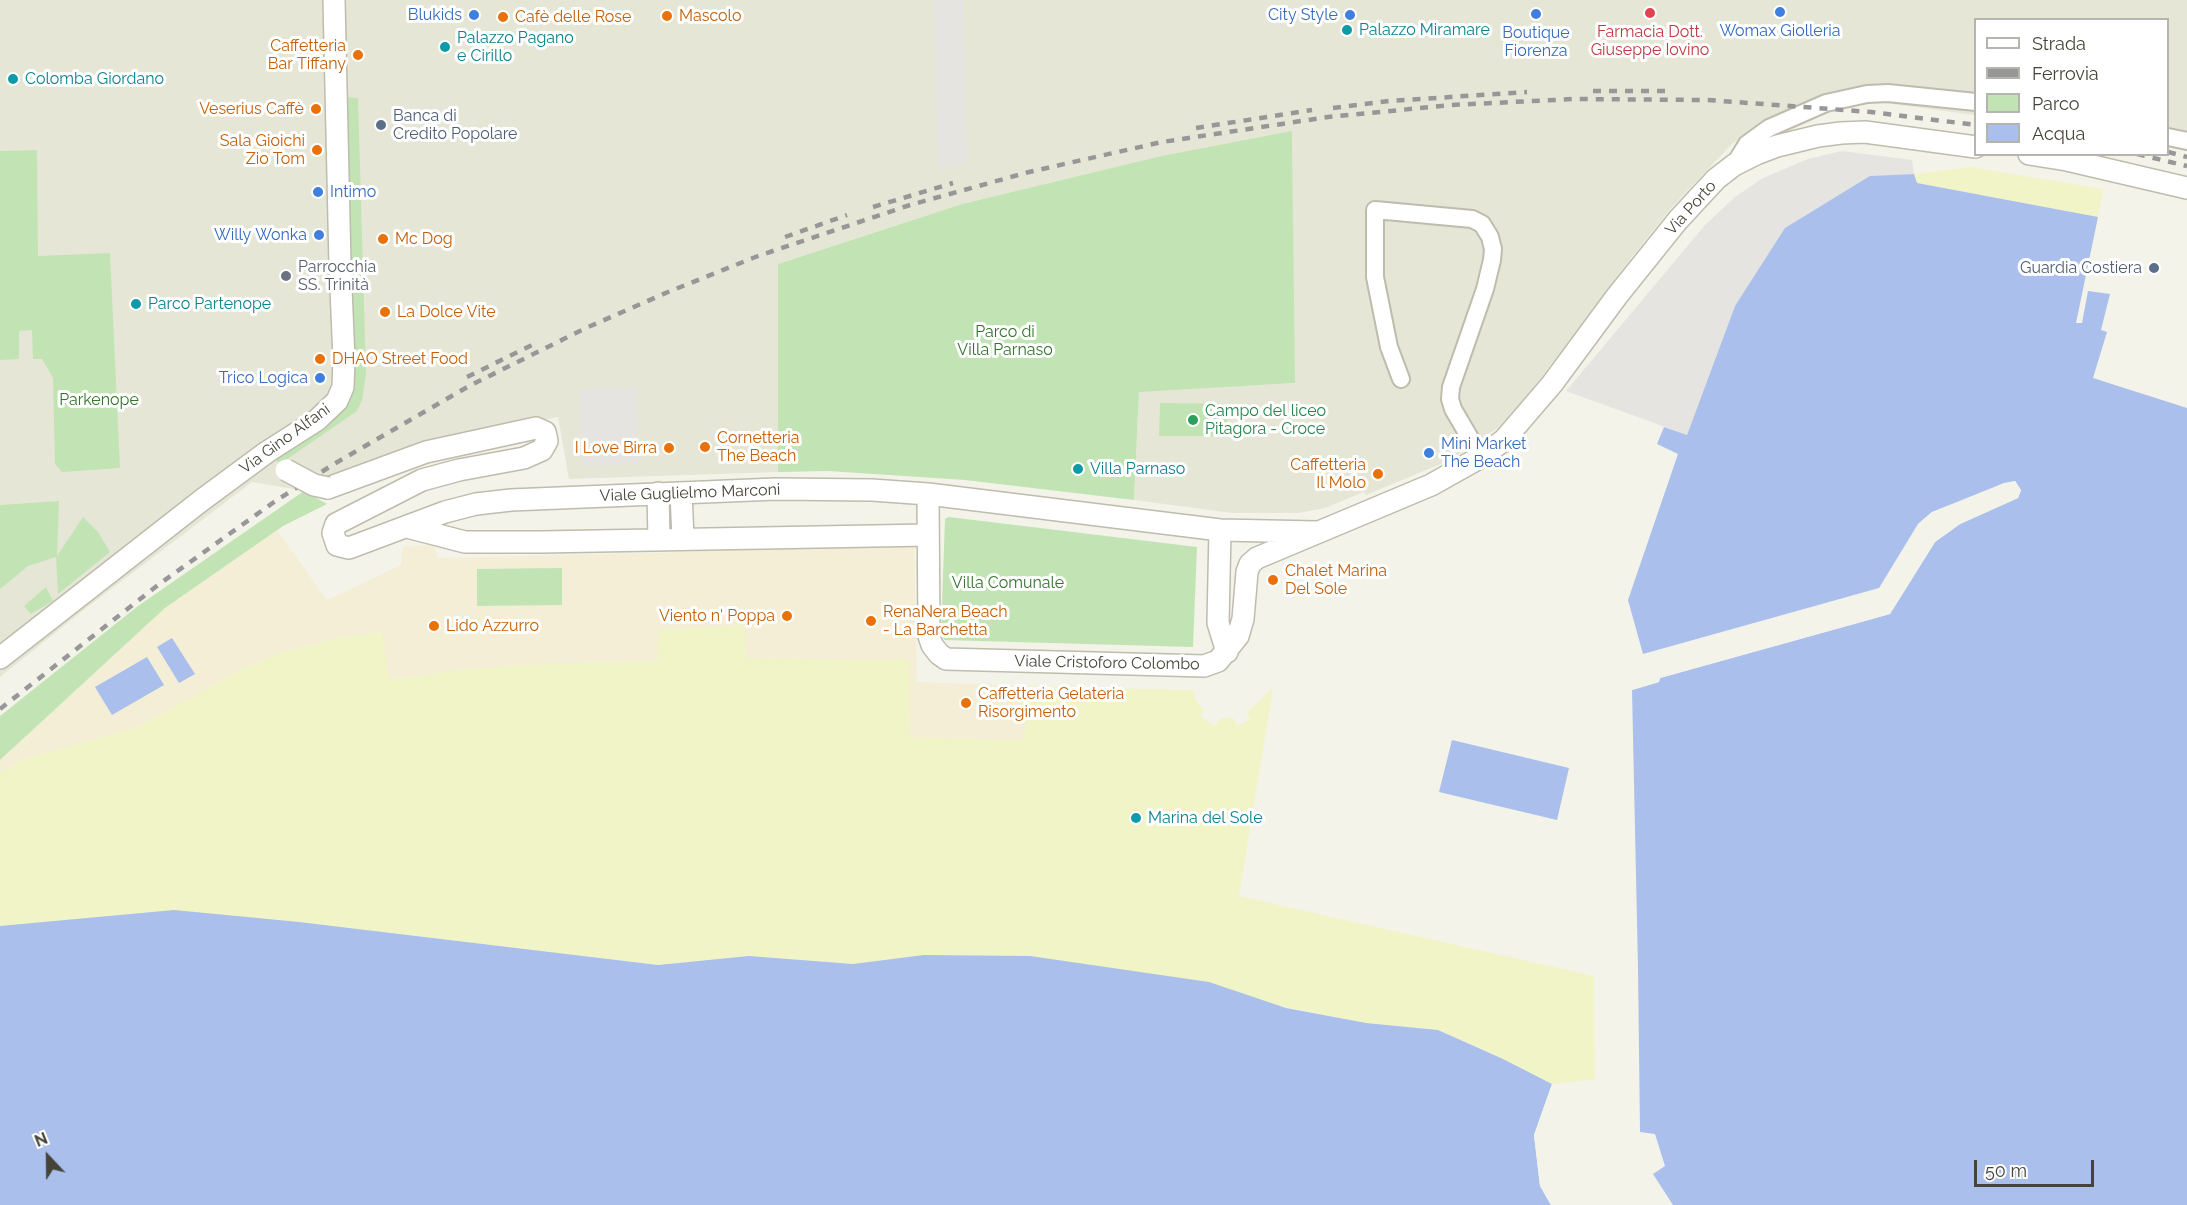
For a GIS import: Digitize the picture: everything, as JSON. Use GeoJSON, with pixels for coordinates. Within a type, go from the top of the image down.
{"type":"FeatureCollection","features":[{"type":"Feature","properties":{"kind":"street","name":"Via Gino Alfani"},"geometry":{"type":"LineString","coordinates":[[0,658],[177,519],[267,452],[317,420],[337,401],[344,387],[345,359],[340,265],[334,0]]}},
{"type":"Feature","properties":{"kind":"street","name":"Via Porto"},"geometry":{"type":"LineString","coordinates":[[1481,457],[1504,440],[1523,419],[1678,220],[1716,179],[1734,165],[1747,144],[1769,128],[1826,103],[1867,94],[1919,95],[1974,102]]}},
{"type":"Feature","properties":{"kind":"street"},"geometry":{"type":"LineString","coordinates":[[1793,116],[1790,124],[1791,132],[1800,140]]}},
{"type":"Feature","properties":{"kind":"street"},"geometry":{"type":"LineString","coordinates":[[1734,165],[1756,154],[1800,140],[1841,133],[1864,132],[1974,147]]}},
{"type":"Feature","properties":{"kind":"street"},"geometry":{"type":"LineString","coordinates":[[2169,137],[2187,141]]}},
{"type":"Feature","properties":{"kind":"street"},"geometry":{"type":"LineString","coordinates":[[2041,156],[2077,162],[2187,188]]}},
{"type":"Feature","properties":{"kind":"street"},"geometry":{"type":"LineString","coordinates":[[1401,379],[1389,347],[1375,277],[1375,210],[1472,219],[1482,224],[1490,237],[1493,249],[1492,260],[1485,289],[1451,387],[1450,399],[1453,409],[1481,457]]}},
{"type":"Feature","properties":{"kind":"street","name":"Viale Guglielmo Marconi"},"geometry":{"type":"LineString","coordinates":[[267,452],[286,470],[314,485],[328,488],[447,446],[536,428],[545,432],[547,441],[542,450],[524,458],[459,470],[422,480],[336,524],[333,533],[338,545],[349,548],[445,512],[477,504],[511,500],[776,489],[872,489],[1220,530],[1317,532],[1431,485],[1481,457]]}},
{"type":"Feature","properties":{"kind":"street"},"geometry":{"type":"LineString","coordinates":[[658,493],[659,539]]}},
{"type":"Feature","properties":{"kind":"street"},"geometry":{"type":"LineString","coordinates":[[681,493],[683,538]]}},
{"type":"Feature","properties":{"kind":"street"},"geometry":{"type":"LineString","coordinates":[[407,527],[465,542],[928,535],[928,494]]}},
{"type":"Feature","properties":{"kind":"street"},"geometry":{"type":"LineString","coordinates":[[1220,530],[1218,623],[1227,652]]}},
{"type":"Feature","properties":{"kind":"street"},"geometry":{"type":"LineString","coordinates":[[1227,652],[1238,636],[1243,619],[1247,572],[1250,564],[1257,558],[1317,532]]}},
{"type":"Feature","properties":{"kind":"street","name":"Viale Cristoforo Colombo"},"geometry":{"type":"LineString","coordinates":[[928,535],[929,636],[932,645],[946,659],[1204,666],[1218,661],[1227,652]]}},
{"type":"Feature","properties":{"kind":"shaded area"},"geometry":{"type":"Polygon","coordinates":[[[0,0],[2187,0],[2187,147],[2169,143],[2169,18],[1974,18],[1974,115],[1823,95],[1767,118],[1732,144],[1672,207],[1516,411],[1499,427],[1450,460],[1366,495],[1364,492],[1325,508],[1299,513],[1232,513],[1134,500],[1139,391],[1294,383],[1292,132],[1161,156],[962,204],[778,264],[778,472],[569,479],[558,417],[466,434],[304,491],[252,482],[0,677],[0,0]]]}},
{"type":"Feature","properties":{"kind":"shaded area"},"geometry":{"type":"Polygon","coordinates":[[[934,0],[963,0],[967,162],[938,171],[934,0]]]}},
{"type":"Feature","properties":{"kind":"shaded area"},"geometry":{"type":"Polygon","coordinates":[[[1842,151],[1912,160],[1914,174],[1870,176],[1735,306],[1687,435],[1566,391],[1705,225],[1735,197],[1763,178],[1808,159],[1842,151]]]}},
{"type":"Feature","properties":{"kind":"shaded area"},"geometry":{"type":"Polygon","coordinates":[[[636,387],[639,464],[582,466],[579,389],[636,387]]]}},
{"type":"Feature","properties":{"kind":"shaded area"},"geometry":{"type":"Polygon","coordinates":[[[277,530],[327,600],[401,565],[403,547],[433,545],[438,558],[798,547],[914,547],[917,682],[1027,686],[1024,740],[910,737],[908,660],[746,658],[744,625],[659,630],[658,661],[468,669],[388,680],[381,632],[335,639],[281,653],[237,672],[138,727],[22,760],[0,773],[0,760],[165,608],[277,530]]]}},
{"type":"Feature","properties":{"kind":"green space"},"geometry":{"type":"Polygon","coordinates":[[[346,97],[358,98],[366,374],[362,400],[357,411],[280,464],[267,452],[337,401],[346,97]]]}},
{"type":"Feature","properties":{"kind":"green space","name":"Parco di Villa Parnaso"},"geometry":{"type":"Polygon","coordinates":[[[1292,131],[1295,383],[1139,392],[1134,500],[965,480],[828,471],[778,472],[778,264],[962,204],[1161,156],[1292,131]]]}},
{"type":"Feature","properties":{"kind":"green space","name":"Parkenope"},"geometry":{"type":"Polygon","coordinates":[[[37,150],[38,256],[110,253],[120,468],[62,472],[55,464],[53,378],[42,359],[33,359],[32,330],[19,331],[19,359],[0,360],[0,151],[37,150]]]}},
{"type":"Feature","properties":{"kind":"green space","name":"Campo del liceo Pitagora - Croce"},"geometry":{"type":"Polygon","coordinates":[[[1160,403],[1227,404],[1227,436],[1159,436],[1160,403]]]}},
{"type":"Feature","properties":{"kind":"green space"},"geometry":{"type":"Polygon","coordinates":[[[304,491],[327,504],[283,526],[165,608],[0,760],[0,716],[138,606],[304,491]]]}},
{"type":"Feature","properties":{"kind":"green space"},"geometry":{"type":"Polygon","coordinates":[[[59,501],[57,556],[83,517],[98,532],[110,552],[58,594],[56,557],[28,566],[0,589],[0,505],[59,501]]]}},
{"type":"Feature","properties":{"kind":"green space","name":"Villa Comunale"},"geometry":{"type":"Polygon","coordinates":[[[949,517],[1197,547],[1193,647],[944,640],[941,633],[945,519],[949,517]]]}},
{"type":"Feature","properties":{"kind":"green space"},"geometry":{"type":"Polygon","coordinates":[[[562,568],[562,605],[477,606],[477,569],[562,568]]]}},
{"type":"Feature","properties":{"kind":"green space"},"geometry":{"type":"Polygon","coordinates":[[[46,587],[53,601],[31,614],[24,606],[46,587]]]}},
{"type":"Feature","properties":{"kind":"sand"},"geometry":{"type":"Polygon","coordinates":[[[1970,167],[2103,189],[2098,217],[1917,183],[1914,174],[1970,167]]]}},
{"type":"Feature","properties":{"kind":"sand"},"geometry":{"type":"Polygon","coordinates":[[[745,625],[746,658],[909,660],[910,737],[1024,740],[1027,686],[1193,690],[1196,701],[1204,710],[1200,716],[1215,726],[1220,718],[1233,718],[1237,726],[1250,720],[1247,713],[1273,688],[1239,896],[1594,976],[1595,1079],[1552,1084],[1438,1030],[1366,1023],[1030,956],[924,955],[853,964],[749,956],[658,965],[299,922],[0,926],[0,773],[22,760],[138,727],[237,672],[281,653],[335,639],[382,632],[389,680],[468,669],[657,661],[659,630],[745,625]]]}},
{"type":"Feature","properties":{"kind":"water"},"geometry":{"type":"Polygon","coordinates":[[[1914,174],[1917,183],[2098,217],[2076,323],[2082,323],[2088,291],[2110,294],[2101,330],[2107,332],[2093,378],[2187,408],[2187,1205],[1673,1205],[1653,1174],[1665,1166],[1655,1134],[1640,1132],[1632,690],[1659,682],[1660,678],[1890,614],[1935,542],[1960,524],[2018,498],[2021,490],[2015,481],[1932,512],[1918,524],[1879,588],[1643,654],[1628,600],[1678,454],[1657,444],[1664,427],[1687,435],[1735,306],[1785,228],[1870,176],[1914,174]]]}},
{"type":"Feature","properties":{"kind":"water"},"geometry":{"type":"Polygon","coordinates":[[[172,638],[195,674],[179,683],[157,647],[172,638]]]}},
{"type":"Feature","properties":{"kind":"water"},"geometry":{"type":"Polygon","coordinates":[[[147,657],[164,685],[112,715],[95,687],[147,657]]]}},
{"type":"Feature","properties":{"kind":"water"},"geometry":{"type":"Polygon","coordinates":[[[1452,740],[1569,768],[1557,820],[1439,792],[1452,740]]]}},
{"type":"Feature","properties":{"kind":"water"},"geometry":{"type":"Polygon","coordinates":[[[174,910],[299,922],[658,965],[749,956],[853,964],[924,955],[1030,956],[1209,982],[1286,1008],[1366,1023],[1438,1030],[1552,1084],[1534,1135],[1540,1186],[1551,1205],[0,1205],[0,926],[174,910]]]}},
{"type":"Feature","properties":{"kind":"pier"},"geometry":{"type":"Polygon","coordinates":[[[2015,481],[2021,490],[2018,498],[1960,524],[1935,542],[1890,614],[1660,678],[1659,682],[1632,690],[1631,687],[1656,680],[1659,675],[1888,611],[1933,540],[1958,522],[2016,496],[2018,490],[2014,484],[2004,486],[1933,515],[1921,526],[1918,524],[1932,512],[2004,483],[2015,481]]]}},
{"type":"Feature","properties":{"kind":"pier"},"geometry":{"type":"Polygon","coordinates":[[[1552,1084],[1555,1084],[1537,1136],[1543,1185],[1554,1205],[1551,1205],[1540,1186],[1534,1135],[1552,1084]]]}},
{"type":"Feature","properties":{"kind":"railway"},"geometry":{"type":"LineString","coordinates":[[1593,91],[1665,91]]}},
{"type":"Feature","properties":{"kind":"railway"},"geometry":{"type":"LineString","coordinates":[[1333,108],[1389,101],[1527,92]]}},
{"type":"Feature","properties":{"kind":"railway"},"geometry":{"type":"LineString","coordinates":[[0,709],[158,585],[274,502],[334,464],[469,386],[586,328],[668,292],[758,256],[910,205],[1029,172],[1162,142],[1328,117],[1452,105],[1574,99],[1708,100],[1871,112],[1974,125]]}},
{"type":"Feature","properties":{"kind":"railway"},"geometry":{"type":"LineString","coordinates":[[1196,128],[1312,110]]}},
{"type":"Feature","properties":{"kind":"railway"},"geometry":{"type":"LineString","coordinates":[[2169,152],[2187,157]]}},
{"type":"Feature","properties":{"kind":"railway"},"geometry":{"type":"LineString","coordinates":[[2145,156],[2187,166]]}},
{"type":"Feature","properties":{"kind":"railway"},"geometry":{"type":"LineString","coordinates":[[873,207],[953,183]]}},
{"type":"Feature","properties":{"kind":"railway"},"geometry":{"type":"LineString","coordinates":[[785,237],[847,215]]}},
{"type":"Feature","properties":{"kind":"railway"},"geometry":{"type":"LineString","coordinates":[[467,377],[534,344]]}},
{"type":"Feature","properties":{"kind":"place","name":"Womax Giolleria"},"geometry":{"type":"Point","coordinates":[1780,12]}},
{"type":"Feature","properties":{"kind":"place","name":"Farmacia Dott. Giuseppe Iovino"},"geometry":{"type":"Point","coordinates":[1650,13]}},
{"type":"Feature","properties":{"kind":"place","name":"Boutique Fiorenza"},"geometry":{"type":"Point","coordinates":[1536,14]}},
{"type":"Feature","properties":{"kind":"place","name":"Blukids"},"geometry":{"type":"Point","coordinates":[474,15]}},
{"type":"Feature","properties":{"kind":"place","name":"City Style"},"geometry":{"type":"Point","coordinates":[1350,15]}},
{"type":"Feature","properties":{"kind":"place","name":"Mascolo"},"geometry":{"type":"Point","coordinates":[667,16]}},
{"type":"Feature","properties":{"kind":"place","name":"Cafè delle Rose"},"geometry":{"type":"Point","coordinates":[503,17]}},
{"type":"Feature","properties":{"kind":"place","name":"Palazzo Miramare"},"geometry":{"type":"Point","coordinates":[1347,30]}},
{"type":"Feature","properties":{"kind":"place","name":"Palazzo Pagano e Cirillo"},"geometry":{"type":"Point","coordinates":[445,47]}},
{"type":"Feature","properties":{"kind":"place","name":"Caffetteria Bar Tiffany"},"geometry":{"type":"Point","coordinates":[358,55]}},
{"type":"Feature","properties":{"kind":"place","name":"Colomba Giordano"},"geometry":{"type":"Point","coordinates":[13,79]}},
{"type":"Feature","properties":{"kind":"place","name":"Veserius Caffè"},"geometry":{"type":"Point","coordinates":[316,109]}},
{"type":"Feature","properties":{"kind":"place","name":"Banca di Credito Popolare"},"geometry":{"type":"Point","coordinates":[381,125]}},
{"type":"Feature","properties":{"kind":"place","name":"Sala Gioichi Zio Tom"},"geometry":{"type":"Point","coordinates":[317,150]}},
{"type":"Feature","properties":{"kind":"place","name":"Intimo"},"geometry":{"type":"Point","coordinates":[318,192]}},
{"type":"Feature","properties":{"kind":"place","name":"Willy Wonka"},"geometry":{"type":"Point","coordinates":[319,235]}},
{"type":"Feature","properties":{"kind":"place","name":"Mc Dog"},"geometry":{"type":"Point","coordinates":[383,239]}},
{"type":"Feature","properties":{"kind":"place","name":"Guardia Costiera"},"geometry":{"type":"Point","coordinates":[2154,268]}},
{"type":"Feature","properties":{"kind":"place","name":"Parrocchia SS. Trinità"},"geometry":{"type":"Point","coordinates":[286,276]}},
{"type":"Feature","properties":{"kind":"place","name":"Parco Partenope"},"geometry":{"type":"Point","coordinates":[136,304]}},
{"type":"Feature","properties":{"kind":"place","name":"La Dolce Vite"},"geometry":{"type":"Point","coordinates":[385,312]}},
{"type":"Feature","properties":{"kind":"place","name":"DHAO Street Food"},"geometry":{"type":"Point","coordinates":[320,359]}},
{"type":"Feature","properties":{"kind":"place","name":"Trico Logica"},"geometry":{"type":"Point","coordinates":[320,378]}},
{"type":"Feature","properties":{"kind":"place","name":"Campo del liceo Pitagora - Croce"},"geometry":{"type":"Point","coordinates":[1193,420]}},
{"type":"Feature","properties":{"kind":"place","name":"Cornetteria The Beach"},"geometry":{"type":"Point","coordinates":[705,447]}},
{"type":"Feature","properties":{"kind":"place","name":"I Love Birra"},"geometry":{"type":"Point","coordinates":[669,448]}},
{"type":"Feature","properties":{"kind":"place","name":"Mini Market The Beach"},"geometry":{"type":"Point","coordinates":[1429,453]}},
{"type":"Feature","properties":{"kind":"place","name":"Villa Parnaso"},"geometry":{"type":"Point","coordinates":[1078,469]}},
{"type":"Feature","properties":{"kind":"place","name":"Caffetteria Il Molo"},"geometry":{"type":"Point","coordinates":[1378,474]}},
{"type":"Feature","properties":{"kind":"place","name":"Chalet Marina Del Sole"},"geometry":{"type":"Point","coordinates":[1273,580]}},
{"type":"Feature","properties":{"kind":"place","name":"Viento n' Poppa"},"geometry":{"type":"Point","coordinates":[787,616]}},
{"type":"Feature","properties":{"kind":"place","name":"RenaNera Beach - La Barchetta"},"geometry":{"type":"Point","coordinates":[871,621]}},
{"type":"Feature","properties":{"kind":"place","name":"Lido Azzurro"},"geometry":{"type":"Point","coordinates":[434,626]}},
{"type":"Feature","properties":{"kind":"place","name":"Caffetteria Gelateria Risorgimento"},"geometry":{"type":"Point","coordinates":[966,703]}},
{"type":"Feature","properties":{"kind":"place","name":"Marina del Sole"},"geometry":{"type":"Point","coordinates":[1136,818]}}]}
